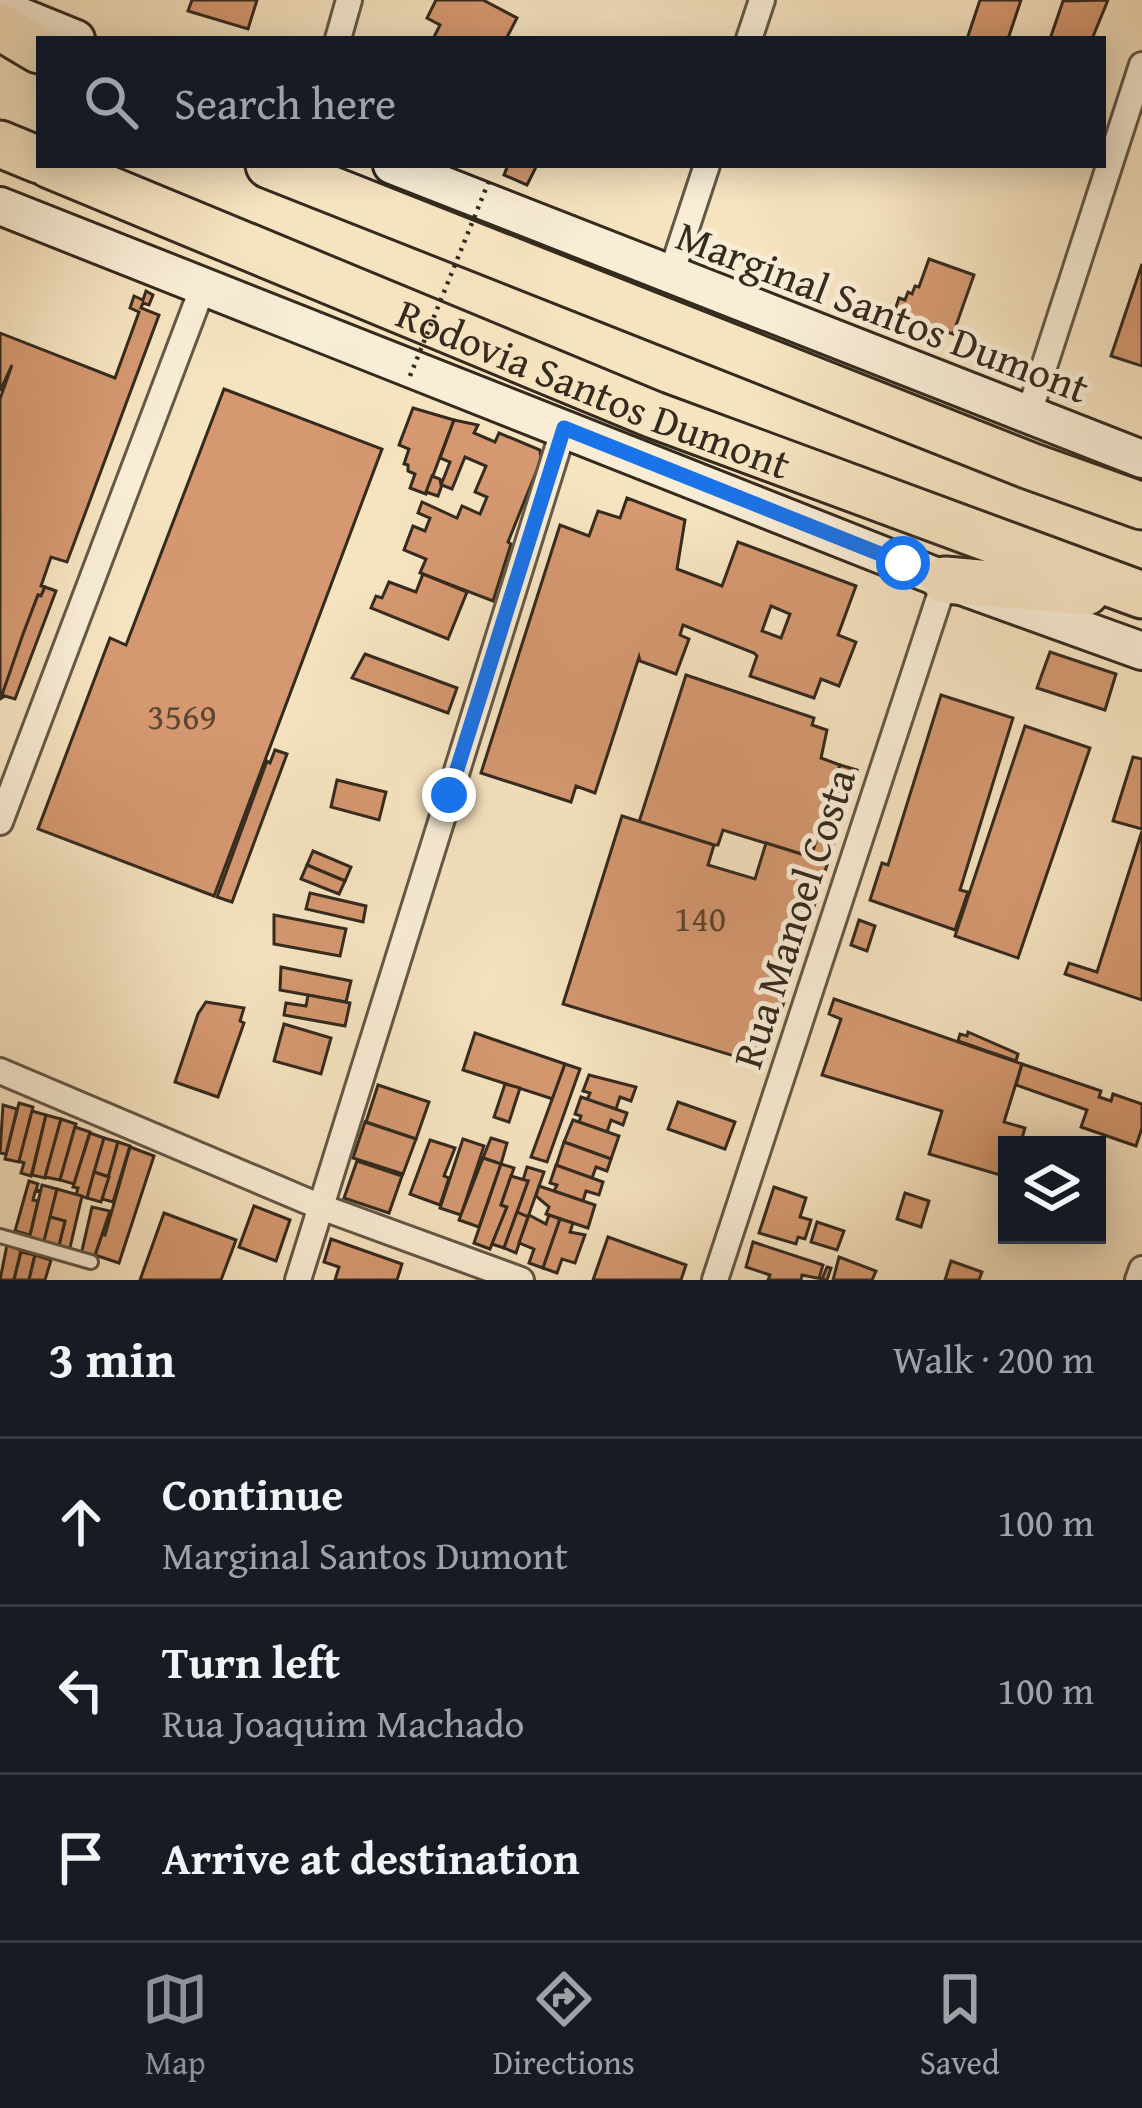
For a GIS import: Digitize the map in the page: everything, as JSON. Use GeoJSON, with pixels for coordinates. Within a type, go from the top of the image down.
{"type":"FeatureCollection","features":[{"type":"Feature","properties":{"kind":"highway"},"geometry":{"type":"LineString","coordinates":[[0,27],[36,48]]}},
{"type":"Feature","properties":{"kind":"highway"},"geometry":{"type":"LineString","coordinates":[[0,57],[36,72]]}},
{"type":"Feature","properties":{"kind":"highway"},"geometry":{"type":"LineString","coordinates":[[0,144],[36,159]]}},
{"type":"Feature","properties":{"kind":"highway","name":"Rodovia Santos Dumont"},"geometry":{"type":"LineString","coordinates":[[57,168],[654,415],[1142,596]]}},
{"type":"Feature","properties":{"kind":"highway","name":"Rodovia Santos Dumont"},"geometry":{"type":"LineString","coordinates":[[277,168],[1142,506]]}},
{"type":"Feature","properties":{"kind":"highway"},"geometry":{"type":"LineString","coordinates":[[945,580],[1142,596]]}},
{"type":"Feature","properties":{"kind":"main road"},"geometry":{"type":"LineString","coordinates":[[0,8],[69,36]]}},
{"type":"Feature","properties":{"kind":"main road","name":"Marginal Santos Dumont"},"geometry":{"type":"LineString","coordinates":[[399,168],[1142,459]]}},
{"type":"Feature","properties":{"kind":"main road"},"geometry":{"type":"LineString","coordinates":[[0,206],[945,580],[1142,650]]}},
{"type":"Feature","properties":{"kind":"street"},"geometry":{"type":"LineString","coordinates":[[339,36],[350,0]]}},
{"type":"Feature","properties":{"kind":"street"},"geometry":{"type":"LineString","coordinates":[[750,36],[762,0]]}},
{"type":"Feature","properties":{"kind":"street"},"geometry":{"type":"LineString","coordinates":[[1028,416],[1142,65]]}},
{"type":"Feature","properties":{"kind":"street"},"geometry":{"type":"LineString","coordinates":[[670,277],[706,168]]}},
{"type":"Feature","properties":{"kind":"street"},"geometry":{"type":"LineString","coordinates":[[0,822],[204,284]]}},
{"type":"Feature","properties":{"kind":"street"},"geometry":{"type":"LineString","coordinates":[[298,1280],[564,428]]}},
{"type":"Feature","properties":{"kind":"street","name":"Rua Manoel Costa"},"geometry":{"type":"LineString","coordinates":[[716,1280],[945,580]]}},
{"type":"Feature","properties":{"kind":"street"},"geometry":{"type":"LineString","coordinates":[[0,1071],[321,1207],[521,1280]]}},
{"type":"Feature","properties":{"kind":"street"},"geometry":{"type":"LineString","coordinates":[[1138,1280],[1142,1270]]}},
{"type":"Feature","properties":{"kind":"lane"},"geometry":{"type":"LineString","coordinates":[[0,1236],[91,1262]]}},
{"type":"Feature","properties":{"kind":"path"},"geometry":{"type":"LineString","coordinates":[[410,376],[491,176]]}},
{"type":"Feature","properties":{"kind":"building"},"geometry":{"type":"Polygon","coordinates":[[[192,0],[257,0],[248,29],[188,11],[192,0]]]}},
{"type":"Feature","properties":{"kind":"building"},"geometry":{"type":"Polygon","coordinates":[[[436,0],[483,0],[517,18],[508,36],[434,36],[440,25],[427,18],[436,0]]]}},
{"type":"Feature","properties":{"kind":"building"},"geometry":{"type":"Polygon","coordinates":[[[980,0],[1021,0],[1009,36],[968,36],[980,0]]]}},
{"type":"Feature","properties":{"kind":"building"},"geometry":{"type":"Polygon","coordinates":[[[1108,0],[1093,36],[1051,36],[1063,1],[1108,0]]]}},
{"type":"Feature","properties":{"kind":"building"},"geometry":{"type":"Polygon","coordinates":[[[507,168],[536,168],[527,185],[504,175],[507,168]]]}},
{"type":"Feature","properties":{"kind":"building"},"geometry":{"type":"Polygon","coordinates":[[[929,259],[974,275],[953,334],[894,313],[899,298],[905,300],[908,292],[919,287],[929,259]]]}},
{"type":"Feature","properties":{"kind":"building"},"geometry":{"type":"Polygon","coordinates":[[[1142,264],[1142,366],[1111,356],[1142,264]]]}},
{"type":"Feature","properties":{"kind":"building"},"geometry":{"type":"Polygon","coordinates":[[[146,291],[153,295],[149,305],[143,303],[141,308],[159,315],[67,562],[51,557],[41,586],[45,587],[0,699],[0,399],[12,365],[0,391],[0,333],[115,378],[139,312],[130,308],[134,296],[143,300],[146,291]]]}},
{"type":"Feature","properties":{"kind":"building"},"geometry":{"type":"Polygon","coordinates":[[[224,389],[382,449],[214,896],[38,829],[110,638],[126,645],[224,389]]]}},
{"type":"Feature","properties":{"kind":"building"},"geometry":{"type":"Polygon","coordinates":[[[413,408],[454,420],[426,494],[410,488],[415,474],[404,464],[409,449],[399,445],[413,408]]]}},
{"type":"Feature","properties":{"kind":"building"},"geometry":{"type":"Polygon","coordinates":[[[454,420],[478,425],[474,433],[495,442],[499,433],[540,450],[541,460],[508,542],[493,601],[420,573],[426,559],[404,550],[413,526],[425,531],[430,518],[418,513],[422,502],[457,518],[462,506],[480,514],[487,497],[475,492],[486,466],[465,457],[452,489],[442,485],[438,496],[426,492],[432,476],[441,485],[450,462],[440,458],[454,420]]]}},
{"type":"Feature","properties":{"kind":"building"},"geometry":{"type":"Polygon","coordinates":[[[627,498],[685,520],[677,569],[722,586],[738,542],[856,586],[838,635],[856,642],[839,686],[821,679],[814,698],[750,676],[754,653],[683,625],[680,635],[689,639],[676,674],[639,657],[595,793],[576,786],[571,802],[481,773],[560,525],[589,536],[598,511],[620,518],[627,498]],[[771,606],[762,631],[781,638],[790,614],[771,606]]]}},
{"type":"Feature","properties":{"kind":"building"},"geometry":{"type":"Polygon","coordinates":[[[423,574],[467,592],[448,639],[371,608],[389,582],[416,592],[423,574]]]}},
{"type":"Feature","properties":{"kind":"building"},"geometry":{"type":"Polygon","coordinates":[[[45,587],[56,591],[15,699],[2,695],[38,595],[45,587]]]}},
{"type":"Feature","properties":{"kind":"building"},"geometry":{"type":"Polygon","coordinates":[[[1050,652],[1116,674],[1105,710],[1037,688],[1050,652]]]}},
{"type":"Feature","properties":{"kind":"building"},"geometry":{"type":"Polygon","coordinates":[[[365,654],[457,688],[448,713],[352,678],[365,654]]]}},
{"type":"Feature","properties":{"kind":"building"},"geometry":{"type":"Polygon","coordinates":[[[686,675],[814,718],[812,725],[827,730],[821,758],[840,765],[811,857],[723,830],[714,845],[639,822],[686,675]]]}},
{"type":"Feature","properties":{"kind":"building"},"geometry":{"type":"Polygon","coordinates":[[[941,695],[1013,718],[960,890],[968,892],[955,930],[870,900],[882,863],[888,865],[941,695]]]}},
{"type":"Feature","properties":{"kind":"building"},"geometry":{"type":"Polygon","coordinates":[[[1025,726],[1090,748],[1018,958],[955,936],[1025,726]]]}},
{"type":"Feature","properties":{"kind":"building"},"geometry":{"type":"Polygon","coordinates":[[[275,750],[287,754],[232,902],[217,897],[267,761],[270,763],[275,750]]]}},
{"type":"Feature","properties":{"kind":"building"},"geometry":{"type":"Polygon","coordinates":[[[1133,757],[1142,759],[1142,829],[1113,821],[1133,757]]]}},
{"type":"Feature","properties":{"kind":"building"},"geometry":{"type":"Polygon","coordinates":[[[840,765],[857,770],[764,1065],[563,1004],[622,816],[714,845],[708,865],[755,879],[766,843],[811,857],[840,765]]]}},
{"type":"Feature","properties":{"kind":"building"},"geometry":{"type":"Polygon","coordinates":[[[337,780],[386,792],[379,820],[331,807],[337,780]]]}},
{"type":"Feature","properties":{"kind":"building"},"geometry":{"type":"Polygon","coordinates":[[[1142,831],[1142,1000],[1065,974],[1069,963],[1097,972],[1142,831]]]}},
{"type":"Feature","properties":{"kind":"building"},"geometry":{"type":"Polygon","coordinates":[[[313,851],[351,867],[345,881],[307,865],[313,851]]]}},
{"type":"Feature","properties":{"kind":"building"},"geometry":{"type":"Polygon","coordinates":[[[307,865],[345,881],[339,894],[301,879],[307,865]]]}},
{"type":"Feature","properties":{"kind":"building"},"geometry":{"type":"Polygon","coordinates":[[[310,893],[366,906],[363,922],[306,909],[310,893]]]}},
{"type":"Feature","properties":{"kind":"building"},"geometry":{"type":"Polygon","coordinates":[[[274,915],[346,929],[340,956],[274,944],[274,915]]]}},
{"type":"Feature","properties":{"kind":"building"},"geometry":{"type":"Polygon","coordinates":[[[859,920],[875,926],[867,951],[851,945],[859,920]]]}},
{"type":"Feature","properties":{"kind":"building"},"geometry":{"type":"Polygon","coordinates":[[[281,967],[351,981],[346,1002],[280,990],[281,967]]]}},
{"type":"Feature","properties":{"kind":"building"},"geometry":{"type":"Polygon","coordinates":[[[308,995],[350,1003],[345,1026],[284,1015],[286,1003],[306,1006],[308,995]]]}},
{"type":"Feature","properties":{"kind":"building"},"geometry":{"type":"Polygon","coordinates":[[[834,999],[1022,1064],[1004,1122],[1025,1128],[1023,1136],[998,1136],[998,1174],[929,1154],[942,1111],[822,1075],[841,1019],[829,1014],[834,999]]]}},
{"type":"Feature","properties":{"kind":"building"},"geometry":{"type":"Polygon","coordinates":[[[206,1002],[244,1008],[240,1021],[244,1023],[218,1097],[175,1082],[206,1002]]]}},
{"type":"Feature","properties":{"kind":"building"},"geometry":{"type":"Polygon","coordinates":[[[284,1024],[331,1038],[321,1074],[274,1061],[284,1024]]]}},
{"type":"Feature","properties":{"kind":"building"},"geometry":{"type":"Polygon","coordinates":[[[968,1032],[1018,1054],[1016,1061],[958,1041],[960,1034],[967,1036],[968,1032]]]}},
{"type":"Feature","properties":{"kind":"building"},"geometry":{"type":"Polygon","coordinates":[[[475,1033],[565,1064],[553,1099],[463,1070],[475,1033]]]}},
{"type":"Feature","properties":{"kind":"building"},"geometry":{"type":"Polygon","coordinates":[[[565,1064],[580,1069],[547,1162],[531,1157],[565,1064]]]}},
{"type":"Feature","properties":{"kind":"building"},"geometry":{"type":"Polygon","coordinates":[[[1022,1064],[1101,1091],[1099,1097],[1111,1101],[1113,1094],[1142,1104],[1136,1146],[1081,1127],[1087,1110],[1016,1085],[1022,1064]]]}},
{"type":"Feature","properties":{"kind":"building"},"geometry":{"type":"Polygon","coordinates":[[[589,1075],[636,1087],[631,1101],[620,1097],[616,1109],[587,1100],[590,1093],[583,1091],[589,1075]]]}},
{"type":"Feature","properties":{"kind":"building"},"geometry":{"type":"Polygon","coordinates":[[[505,1084],[520,1088],[509,1122],[494,1117],[505,1084]]]}},
{"type":"Feature","properties":{"kind":"building"},"geometry":{"type":"Polygon","coordinates":[[[378,1085],[429,1102],[416,1139],[366,1122],[378,1085]]]}},
{"type":"Feature","properties":{"kind":"building"},"geometry":{"type":"Polygon","coordinates":[[[581,1097],[627,1113],[623,1125],[611,1120],[607,1132],[579,1122],[581,1116],[575,1114],[581,1097]]]}},
{"type":"Feature","properties":{"kind":"building"},"geometry":{"type":"Polygon","coordinates":[[[678,1102],[735,1122],[725,1149],[668,1129],[678,1102]]]}},
{"type":"Feature","properties":{"kind":"building"},"geometry":{"type":"Polygon","coordinates":[[[19,1103],[33,1107],[19,1162],[5,1159],[19,1103]]]}},
{"type":"Feature","properties":{"kind":"building"},"geometry":{"type":"Polygon","coordinates":[[[3,1105],[17,1109],[6,1154],[0,1153],[3,1105]]]}},
{"type":"Feature","properties":{"kind":"building"},"geometry":{"type":"Polygon","coordinates":[[[32,1111],[46,1115],[31,1176],[21,1173],[24,1163],[19,1161],[32,1111]]]}},
{"type":"Feature","properties":{"kind":"building"},"geometry":{"type":"Polygon","coordinates":[[[46,1115],[61,1119],[45,1178],[32,1175],[46,1115]]]}},
{"type":"Feature","properties":{"kind":"building"},"geometry":{"type":"Polygon","coordinates":[[[61,1119],[76,1124],[60,1180],[45,1177],[61,1119]]]}},
{"type":"Feature","properties":{"kind":"building"},"geometry":{"type":"Polygon","coordinates":[[[573,1120],[619,1136],[611,1159],[564,1142],[573,1120]]]}},
{"type":"Feature","properties":{"kind":"building"},"geometry":{"type":"Polygon","coordinates":[[[365,1122],[416,1139],[403,1174],[353,1158],[365,1122]]]}},
{"type":"Feature","properties":{"kind":"building"},"geometry":{"type":"Polygon","coordinates":[[[75,1127],[90,1132],[74,1184],[60,1180],[75,1127]]]}},
{"type":"Feature","properties":{"kind":"building"},"geometry":{"type":"Polygon","coordinates":[[[90,1133],[104,1138],[87,1198],[76,1195],[78,1188],[73,1187],[90,1133]]]}},
{"type":"Feature","properties":{"kind":"building"},"geometry":{"type":"Polygon","coordinates":[[[104,1138],[118,1142],[109,1177],[94,1172],[104,1138]]]}},
{"type":"Feature","properties":{"kind":"building"},"geometry":{"type":"Polygon","coordinates":[[[491,1138],[507,1143],[501,1164],[483,1158],[491,1138]]]}},
{"type":"Feature","properties":{"kind":"building"},"geometry":{"type":"Polygon","coordinates":[[[463,1139],[484,1146],[461,1215],[440,1208],[463,1139]]]}},
{"type":"Feature","properties":{"kind":"building"},"geometry":{"type":"Polygon","coordinates":[[[430,1140],[455,1148],[440,1205],[410,1194],[430,1140]]]}},
{"type":"Feature","properties":{"kind":"building"},"geometry":{"type":"Polygon","coordinates":[[[118,1142],[130,1146],[113,1202],[102,1199],[118,1142]]]}},
{"type":"Feature","properties":{"kind":"building"},"geometry":{"type":"Polygon","coordinates":[[[564,1142],[611,1159],[607,1171],[596,1167],[592,1178],[556,1166],[564,1142]]]}},
{"type":"Feature","properties":{"kind":"building"},"geometry":{"type":"Polygon","coordinates":[[[130,1147],[154,1156],[119,1263],[95,1255],[130,1147]]]}},
{"type":"Feature","properties":{"kind":"building"},"geometry":{"type":"Polygon","coordinates":[[[483,1158],[501,1164],[479,1227],[459,1220],[483,1158]]]}},
{"type":"Feature","properties":{"kind":"building"},"geometry":{"type":"Polygon","coordinates":[[[357,1161],[402,1176],[389,1213],[344,1198],[357,1161]]]}},
{"type":"Feature","properties":{"kind":"building"},"geometry":{"type":"Polygon","coordinates":[[[501,1164],[514,1168],[501,1205],[507,1207],[490,1249],[474,1243],[501,1164]]]}},
{"type":"Feature","properties":{"kind":"building"},"geometry":{"type":"Polygon","coordinates":[[[556,1165],[603,1182],[599,1195],[586,1191],[583,1201],[554,1191],[557,1185],[550,1183],[556,1165]]]}},
{"type":"Feature","properties":{"kind":"building"},"geometry":{"type":"Polygon","coordinates":[[[527,1167],[544,1172],[528,1217],[517,1212],[528,1181],[523,1180],[527,1167]]]}},
{"type":"Feature","properties":{"kind":"building"},"geometry":{"type":"Polygon","coordinates":[[[94,1172],[109,1177],[101,1202],[87,1198],[94,1172]]]}},
{"type":"Feature","properties":{"kind":"building"},"geometry":{"type":"Polygon","coordinates":[[[511,1176],[528,1181],[504,1248],[492,1244],[507,1207],[501,1205],[511,1176]]]}},
{"type":"Feature","properties":{"kind":"building"},"geometry":{"type":"Polygon","coordinates":[[[29,1181],[41,1191],[35,1192],[33,1200],[38,1201],[30,1235],[15,1231],[29,1181]]]}},
{"type":"Feature","properties":{"kind":"building"},"geometry":{"type":"Polygon","coordinates":[[[42,1185],[57,1189],[44,1243],[29,1240],[42,1185]]]}},
{"type":"Feature","properties":{"kind":"building"},"geometry":{"type":"Polygon","coordinates":[[[539,1186],[595,1205],[588,1228],[546,1214],[549,1207],[536,1196],[539,1186]]]}},
{"type":"Feature","properties":{"kind":"building"},"geometry":{"type":"Polygon","coordinates":[[[774,1187],[806,1198],[800,1217],[811,1220],[805,1239],[798,1237],[796,1244],[759,1233],[774,1187]]]}},
{"type":"Feature","properties":{"kind":"building"},"geometry":{"type":"Polygon","coordinates":[[[57,1189],[82,1196],[69,1252],[58,1249],[65,1221],[50,1217],[57,1189]]]}},
{"type":"Feature","properties":{"kind":"building"},"geometry":{"type":"Polygon","coordinates":[[[905,1193],[929,1201],[921,1227],[897,1219],[905,1193]]]}},
{"type":"Feature","properties":{"kind":"building"},"geometry":{"type":"Polygon","coordinates":[[[254,1206],[290,1220],[276,1261],[239,1247],[254,1206]]]}},
{"type":"Feature","properties":{"kind":"building"},"geometry":{"type":"Polygon","coordinates":[[[92,1207],[110,1211],[94,1258],[81,1255],[92,1207]]]}},
{"type":"Feature","properties":{"kind":"building"},"geometry":{"type":"Polygon","coordinates":[[[517,1212],[528,1217],[516,1253],[504,1248],[517,1212]]]}},
{"type":"Feature","properties":{"kind":"building"},"geometry":{"type":"Polygon","coordinates":[[[164,1213],[236,1240],[221,1280],[140,1280],[164,1213]]]}},
{"type":"Feature","properties":{"kind":"building"},"geometry":{"type":"Polygon","coordinates":[[[529,1215],[546,1224],[549,1215],[560,1219],[543,1268],[529,1263],[534,1249],[519,1243],[529,1215]]]}},
{"type":"Feature","properties":{"kind":"building"},"geometry":{"type":"Polygon","coordinates":[[[50,1217],[65,1221],[58,1249],[43,1245],[50,1217]]]}},
{"type":"Feature","properties":{"kind":"building"},"geometry":{"type":"Polygon","coordinates":[[[560,1219],[573,1223],[570,1232],[585,1235],[575,1263],[562,1259],[557,1273],[543,1268],[560,1219]]]}},
{"type":"Feature","properties":{"kind":"building"},"geometry":{"type":"Polygon","coordinates":[[[817,1222],[844,1231],[837,1250],[811,1242],[817,1222]]]}},
{"type":"Feature","properties":{"kind":"building"},"geometry":{"type":"Polygon","coordinates":[[[608,1237],[686,1265],[681,1280],[593,1280],[608,1237]]]}},
{"type":"Feature","properties":{"kind":"building"},"geometry":{"type":"Polygon","coordinates":[[[331,1239],[402,1264],[397,1280],[335,1280],[339,1267],[324,1262],[331,1239]]]}},
{"type":"Feature","properties":{"kind":"building"},"geometry":{"type":"Polygon","coordinates":[[[753,1242],[823,1265],[822,1279],[802,1275],[801,1280],[768,1280],[770,1275],[746,1267],[753,1242]]]}},
{"type":"Feature","properties":{"kind":"building"},"geometry":{"type":"Polygon","coordinates":[[[7,1245],[21,1250],[14,1280],[0,1280],[7,1245]]]}},
{"type":"Feature","properties":{"kind":"building"},"geometry":{"type":"Polygon","coordinates":[[[21,1252],[35,1255],[29,1280],[14,1280],[21,1252]]]}},
{"type":"Feature","properties":{"kind":"building"},"geometry":{"type":"Polygon","coordinates":[[[35,1255],[51,1260],[45,1280],[29,1280],[35,1255]]]}},
{"type":"Feature","properties":{"kind":"building"},"geometry":{"type":"Polygon","coordinates":[[[839,1257],[876,1271],[872,1280],[833,1280],[839,1257]]]}},
{"type":"Feature","properties":{"kind":"building"},"geometry":{"type":"Polygon","coordinates":[[[951,1261],[982,1272],[979,1280],[945,1280],[951,1261]]]}},
{"type":"Feature","properties":{"kind":"route"},"geometry":{"type":"LineString","coordinates":[[449,795],[564,428],[903,563]]}}]}
